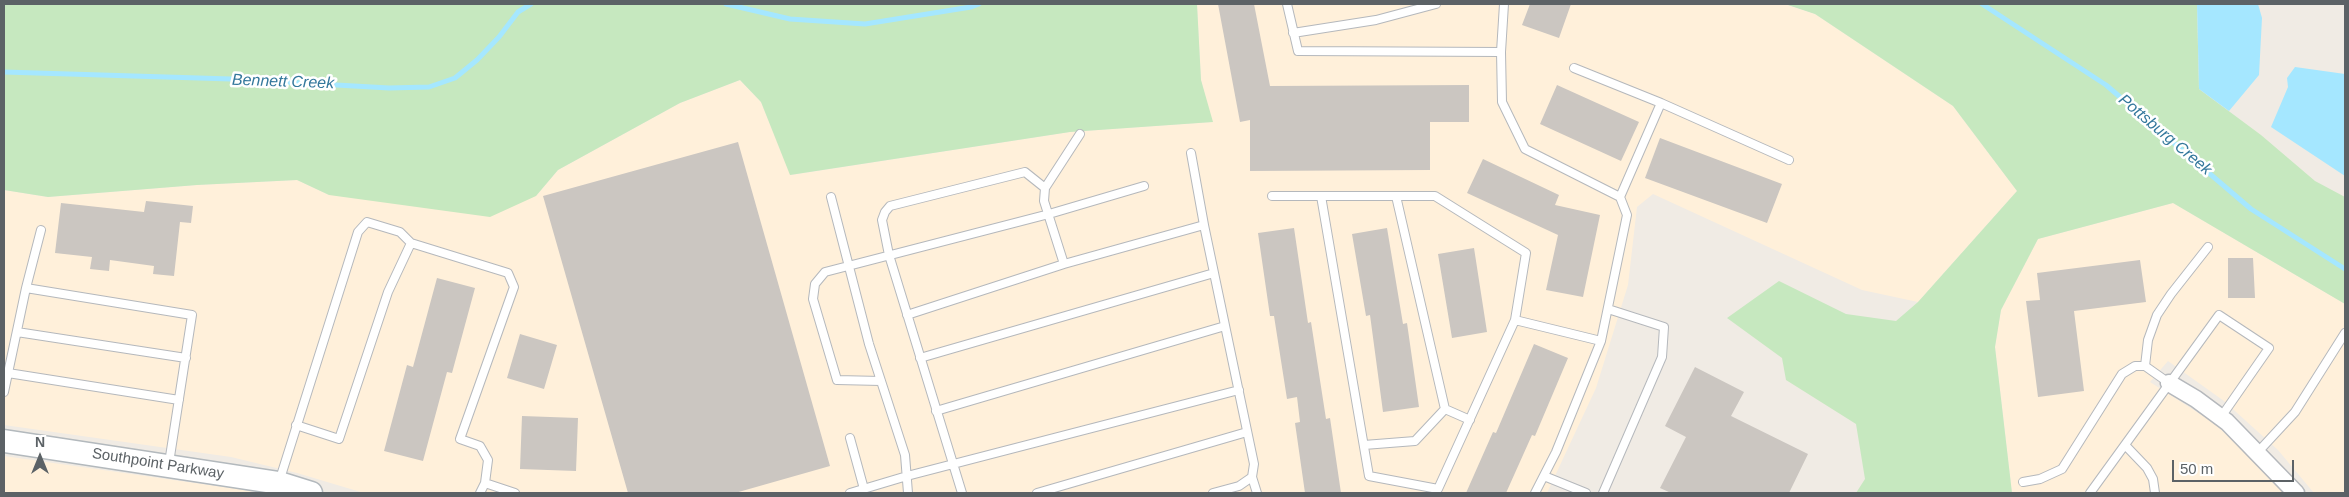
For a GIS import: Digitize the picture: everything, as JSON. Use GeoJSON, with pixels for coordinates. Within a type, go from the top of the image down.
{"type":"FeatureCollection","features":[{"type":"Feature","properties":{"kind":"main road","name":"Southpoint Parkway"},"geometry":{"type":"LineString","coordinates":[[4,441],[169,465],[311,493]]}},
{"type":"Feature","properties":{"kind":"street"},"geometry":{"type":"LineString","coordinates":[[2169,384],[2220,417],[2296,493]]}},
{"type":"Feature","properties":{"kind":"lane"},"geometry":{"type":"LineString","coordinates":[[1287,4],[1298,51],[1501,52]]}},
{"type":"Feature","properties":{"kind":"lane"},"geometry":{"type":"LineString","coordinates":[[1294,32],[1376,20],[1406,8],[1436,4]]}},
{"type":"Feature","properties":{"kind":"lane"},"geometry":{"type":"LineString","coordinates":[[1504,4],[1501,52],[1502,102],[1524,148],[1620,197],[1627,215],[1601,340],[1556,452],[1535,493]]}},
{"type":"Feature","properties":{"kind":"lane"},"geometry":{"type":"LineString","coordinates":[[1574,68],[1661,103],[1789,160]]}},
{"type":"Feature","properties":{"kind":"lane"},"geometry":{"type":"LineString","coordinates":[[1620,197],[1661,103]]}},
{"type":"Feature","properties":{"kind":"lane"},"geometry":{"type":"LineString","coordinates":[[1064,264],[1044,201],[1045,188],[1080,134]]}},
{"type":"Feature","properties":{"kind":"lane"},"geometry":{"type":"LineString","coordinates":[[1191,153],[1204,225],[1254,464],[1252,477],[1258,493]]}},
{"type":"Feature","properties":{"kind":"lane"},"geometry":{"type":"LineString","coordinates":[[962,493],[889,255],[882,220],[890,206],[1025,172],[1045,188]]}},
{"type":"Feature","properties":{"kind":"lane"},"geometry":{"type":"LineString","coordinates":[[881,381],[836,380],[813,299],[815,284],[825,272],[1049,214],[1144,186]]}},
{"type":"Feature","properties":{"kind":"lane"},"geometry":{"type":"LineString","coordinates":[[1272,196],[1321,196],[1396,196],[1435,196],[1526,253],[1515,320],[1438,489],[1369,476],[1321,196]]}},
{"type":"Feature","properties":{"kind":"lane"},"geometry":{"type":"LineString","coordinates":[[1396,196],[1445,409]]}},
{"type":"Feature","properties":{"kind":"lane"},"geometry":{"type":"LineString","coordinates":[[831,197],[881,381],[905,455],[908,493]]}},
{"type":"Feature","properties":{"kind":"lane"},"geometry":{"type":"LineString","coordinates":[[278,488],[296,425],[358,232],[367,222],[400,232],[411,243],[508,273],[514,287],[460,439],[480,446],[488,460],[485,483],[480,493]]}},
{"type":"Feature","properties":{"kind":"lane"},"geometry":{"type":"LineString","coordinates":[[907,315],[1064,264],[1204,225]]}},
{"type":"Feature","properties":{"kind":"lane"},"geometry":{"type":"LineString","coordinates":[[4,392],[26,288],[41,230]]}},
{"type":"Feature","properties":{"kind":"lane"},"geometry":{"type":"LineString","coordinates":[[296,425],[339,439],[388,292],[411,243]]}},
{"type":"Feature","properties":{"kind":"lane"},"geometry":{"type":"LineString","coordinates":[[2145,366],[2148,340],[2157,315],[2208,247]]}},
{"type":"Feature","properties":{"kind":"lane"},"geometry":{"type":"LineString","coordinates":[[920,358],[1214,273]]}},
{"type":"Feature","properties":{"kind":"lane"},"geometry":{"type":"LineString","coordinates":[[26,288],[192,315],[169,465]]}},
{"type":"Feature","properties":{"kind":"lane"},"geometry":{"type":"LineString","coordinates":[[1603,493],[1662,357],[1664,327],[1608,308]]}},
{"type":"Feature","properties":{"kind":"lane"},"geometry":{"type":"LineString","coordinates":[[2090,493],[2219,315],[2269,348],[2220,417]]}},
{"type":"Feature","properties":{"kind":"lane"},"geometry":{"type":"LineString","coordinates":[[1515,320],[1601,340]]}},
{"type":"Feature","properties":{"kind":"lane"},"geometry":{"type":"LineString","coordinates":[[936,411],[1225,326]]}},
{"type":"Feature","properties":{"kind":"lane"},"geometry":{"type":"LineString","coordinates":[[17,332],[186,358]]}},
{"type":"Feature","properties":{"kind":"lane"},"geometry":{"type":"LineString","coordinates":[[2257,453],[2295,412],[2345,333]]}},
{"type":"Feature","properties":{"kind":"lane"},"geometry":{"type":"LineString","coordinates":[[2023,482],[2046,478],[2062,469],[2122,374],[2135,366],[2145,366],[2169,384]]}},
{"type":"Feature","properties":{"kind":"lane"},"geometry":{"type":"LineString","coordinates":[[8,373],[179,400]]}},
{"type":"Feature","properties":{"kind":"lane"},"geometry":{"type":"LineString","coordinates":[[850,493],[907,476],[1239,390]]}},
{"type":"Feature","properties":{"kind":"lane"},"geometry":{"type":"LineString","coordinates":[[1364,445],[1415,441],[1445,409]]}},
{"type":"Feature","properties":{"kind":"lane"},"geometry":{"type":"LineString","coordinates":[[1445,409],[1470,420]]}},
{"type":"Feature","properties":{"kind":"lane"},"geometry":{"type":"LineString","coordinates":[[1037,493],[1247,432]]}},
{"type":"Feature","properties":{"kind":"lane"},"geometry":{"type":"LineString","coordinates":[[850,438],[864,489]]}},
{"type":"Feature","properties":{"kind":"lane"},"geometry":{"type":"LineString","coordinates":[[2125,445],[2147,468],[2153,478],[2156,493]]}},
{"type":"Feature","properties":{"kind":"lane"},"geometry":{"type":"LineString","coordinates":[[1544,476],[1586,493]]}},
{"type":"Feature","properties":{"kind":"lane"},"geometry":{"type":"LineString","coordinates":[[1213,493],[1240,486],[1252,477]]}},
{"type":"Feature","properties":{"kind":"lane"},"geometry":{"type":"LineString","coordinates":[[485,483],[515,493]]}},
{"type":"Feature","properties":{"kind":"shaded area"},"geometry":{"type":"Polygon","coordinates":[[[1197,4],[1785,4],[1815,14],[1953,106],[2017,191],[1918,302],[1862,290],[1653,194],[1637,207],[1628,285],[1596,388],[1547,493],[364,493],[297,473],[231,457],[4,425],[4,190],[48,197],[197,185],[297,180],[329,195],[536,196],[558,170],[680,103],[740,80],[761,102],[791,175],[1070,132],[1212,122],[1201,80],[1197,4]]]}},
{"type":"Feature","properties":{"kind":"shaded area"},"geometry":{"type":"Polygon","coordinates":[[[2173,203],[2345,304],[2345,493],[2314,493],[2278,450],[2224,401],[2168,361],[2150,382],[2214,423],[2276,481],[2284,493],[2012,493],[1995,347],[2001,310],[2038,239],[2173,203]]]}},
{"type":"Feature","properties":{"kind":"shaded area"},"geometry":{"type":"Polygon","coordinates":[[[4,456],[244,490],[256,493],[4,493],[4,456]]]}},
{"type":"Feature","properties":{"kind":"green space"},"geometry":{"type":"Polygon","coordinates":[[[4,4],[1197,4],[1201,80],[1213,122],[1070,132],[790,175],[761,102],[740,80],[680,103],[558,170],[536,196],[490,217],[329,195],[297,180],[197,185],[48,197],[4,190],[4,4]]]}},
{"type":"Feature","properties":{"kind":"green space"},"geometry":{"type":"Polygon","coordinates":[[[1785,4],[2197,4],[2199,89],[2261,135],[2315,181],[2345,197],[2345,304],[2173,203],[2038,239],[2001,310],[1995,347],[2012,493],[1856,493],[1865,479],[1856,424],[1786,380],[1782,358],[1727,318],[1779,281],[1846,314],[1896,321],[1918,302],[2017,191],[1953,106],[1815,14],[1785,4]]]}},
{"type":"Feature","properties":{"kind":"water"},"geometry":{"type":"Polygon","coordinates":[[[2197,4],[2258,4],[2262,18],[2259,75],[2229,111],[2199,89],[2197,4]]]}},
{"type":"Feature","properties":{"kind":"water"},"geometry":{"type":"Polygon","coordinates":[[[2295,67],[2345,74],[2345,176],[2271,127],[2288,87],[2287,78],[2295,67]]]}},
{"type":"Feature","properties":{"kind":"building"},"geometry":{"type":"Polygon","coordinates":[[[1218,4],[1254,4],[1270,86],[1469,85],[1469,122],[1430,122],[1430,170],[1250,171],[1250,120],[1240,122],[1218,4]]]}},
{"type":"Feature","properties":{"kind":"building"},"geometry":{"type":"Polygon","coordinates":[[[1530,4],[1571,4],[1559,38],[1522,25],[1530,4]]]}},
{"type":"Feature","properties":{"kind":"building"},"geometry":{"type":"Polygon","coordinates":[[[1557,85],[1639,122],[1621,161],[1540,124],[1557,85]]]}},
{"type":"Feature","properties":{"kind":"building"},"geometry":{"type":"Polygon","coordinates":[[[1660,138],[1782,184],[1767,223],[1645,178],[1660,138]]]}},
{"type":"Feature","properties":{"kind":"building"},"geometry":{"type":"Polygon","coordinates":[[[738,142],[830,466],[735,493],[628,493],[543,196],[738,142]]]}},
{"type":"Feature","properties":{"kind":"building"},"geometry":{"type":"Polygon","coordinates":[[[1483,159],[1559,195],[1555,205],[1600,215],[1583,297],[1546,290],[1558,235],[1467,193],[1483,159]]]}},
{"type":"Feature","properties":{"kind":"building"},"geometry":{"type":"Polygon","coordinates":[[[146,201],[193,206],[191,223],[180,222],[174,276],[153,274],[154,266],[110,260],[109,271],[90,269],[92,257],[55,253],[61,203],[144,212],[146,201]]]}},
{"type":"Feature","properties":{"kind":"building"},"geometry":{"type":"Polygon","coordinates":[[[1294,228],[1308,323],[1311,322],[1326,419],[1330,418],[1341,493],[1305,493],[1295,423],[1300,422],[1297,397],[1287,399],[1274,316],[1270,316],[1258,233],[1294,228]]]}},
{"type":"Feature","properties":{"kind":"building"},"geometry":{"type":"Polygon","coordinates":[[[1387,228],[1403,324],[1407,323],[1419,407],[1383,412],[1370,315],[1366,316],[1352,234],[1387,228]]]}},
{"type":"Feature","properties":{"kind":"building"},"geometry":{"type":"Polygon","coordinates":[[[1474,248],[1487,332],[1452,338],[1438,254],[1474,248]]]}},
{"type":"Feature","properties":{"kind":"building"},"geometry":{"type":"Polygon","coordinates":[[[2228,258],[2253,258],[2255,298],[2228,298],[2228,258]]]}},
{"type":"Feature","properties":{"kind":"building"},"geometry":{"type":"Polygon","coordinates":[[[2140,260],[2146,302],[2074,311],[2084,391],[2038,397],[2026,301],[2040,300],[2037,273],[2140,260]]]}},
{"type":"Feature","properties":{"kind":"building"},"geometry":{"type":"Polygon","coordinates":[[[437,278],[475,288],[452,373],[447,372],[423,461],[384,451],[407,365],[413,367],[437,278]]]}},
{"type":"Feature","properties":{"kind":"building"},"geometry":{"type":"Polygon","coordinates":[[[520,334],[557,345],[544,389],[507,378],[520,334]]]}},
{"type":"Feature","properties":{"kind":"building"},"geometry":{"type":"Polygon","coordinates":[[[1534,344],[1568,358],[1535,436],[1532,435],[1506,493],[1466,493],[1493,432],[1496,433],[1534,344]]]}},
{"type":"Feature","properties":{"kind":"building"},"geometry":{"type":"Polygon","coordinates":[[[1695,367],[1744,392],[1731,416],[1808,454],[1789,493],[1671,493],[1660,488],[1686,437],[1665,426],[1695,367]]]}},
{"type":"Feature","properties":{"kind":"building"},"geometry":{"type":"Polygon","coordinates":[[[522,416],[578,418],[576,471],[520,469],[522,416]]]}},
{"type":"Feature","properties":{"kind":"waterway","name":"Bennett Creek"},"geometry":{"type":"LineString","coordinates":[[4,72],[231,79],[389,88],[429,87],[455,78],[477,60],[499,37],[518,12],[531,4]]}},
{"type":"Feature","properties":{"kind":"waterway","name":"Bennett Creek"},"geometry":{"type":"LineString","coordinates":[[726,4],[790,19],[865,24],[971,7],[979,4]]}},
{"type":"Feature","properties":{"kind":"waterway","name":"Pottsburg Creek"},"geometry":{"type":"LineString","coordinates":[[1982,4],[2106,85],[2251,209],[2345,269]]}}]}
